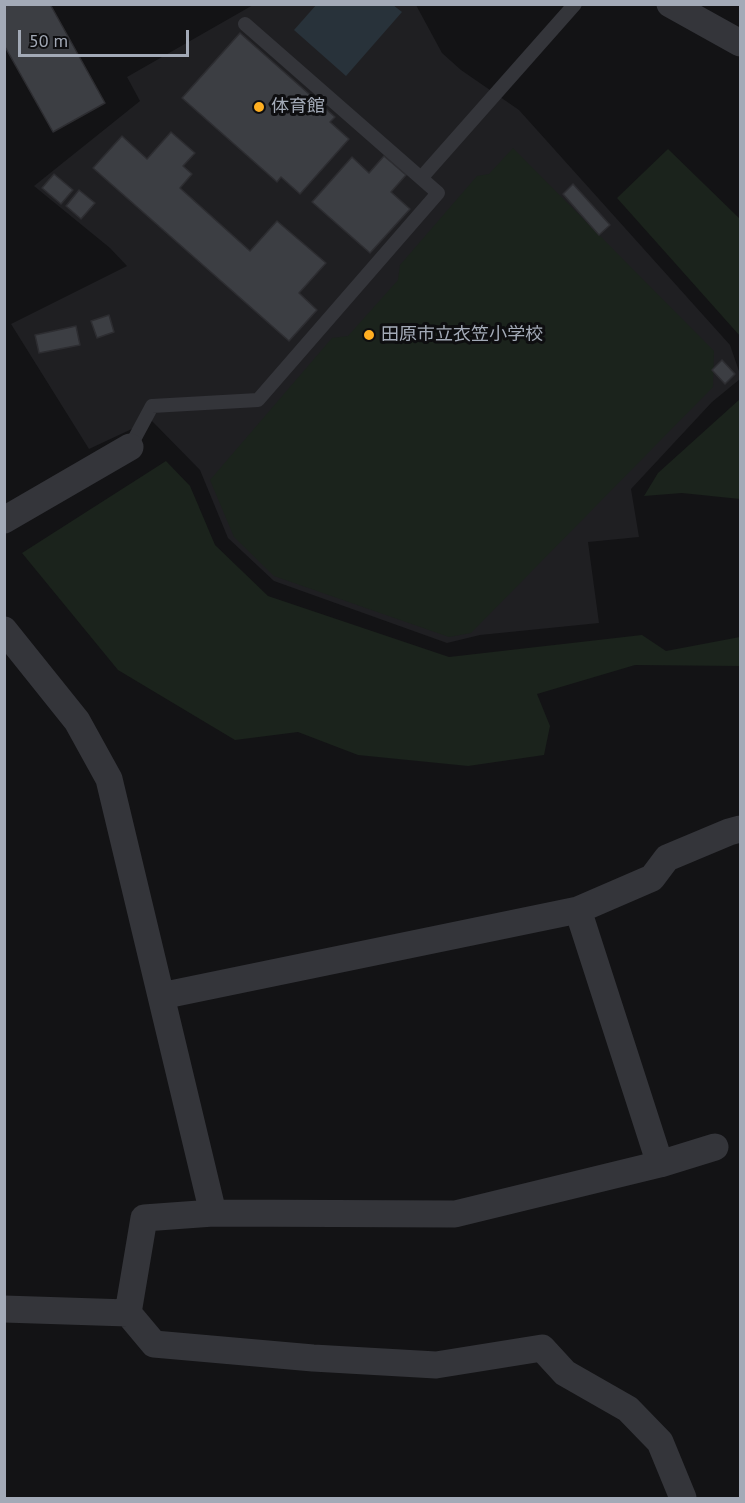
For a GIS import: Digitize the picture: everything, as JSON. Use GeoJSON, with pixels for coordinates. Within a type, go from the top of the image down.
{"type":"FeatureCollection","features":[{"type":"Feature","properties":{"kind":"street"},"geometry":{"type":"LineString","coordinates":[[670,4],[741,43]]}},
{"type":"Feature","properties":{"kind":"street"},"geometry":{"type":"LineString","coordinates":[[4,520],[130,447]]}},
{"type":"Feature","properties":{"kind":"street"},"geometry":{"type":"LineString","coordinates":[[4,630],[77,721],[109,779],[213,1214]]}},
{"type":"Feature","properties":{"kind":"street"},"geometry":{"type":"LineString","coordinates":[[161,996],[578,910],[651,878],[667,858],[741,829]]}},
{"type":"Feature","properties":{"kind":"street"},"geometry":{"type":"LineString","coordinates":[[578,910],[660,1164]]}},
{"type":"Feature","properties":{"kind":"street"},"geometry":{"type":"LineString","coordinates":[[128,1313],[144,1218],[213,1214],[455,1214],[660,1164],[715,1147]]}},
{"type":"Feature","properties":{"kind":"street"},"geometry":{"type":"LineString","coordinates":[[4,1309],[128,1313],[154,1344],[313,1358],[436,1365],[542,1348],[565,1373],[628,1409],[660,1442],[683,1498]]}},
{"type":"Feature","properties":{"kind":"lane"},"geometry":{"type":"LineString","coordinates":[[422,177],[575,4]]}},
{"type":"Feature","properties":{"kind":"lane"},"geometry":{"type":"LineString","coordinates":[[130,447],[152,406],[258,400],[438,193],[245,24]]}},
{"type":"Feature","properties":{"kind":"shaded area"},"geometry":{"type":"Polygon","coordinates":[[[317,4],[393,5],[402,12],[346,76],[294,30],[317,4]]]}},
{"type":"Feature","properties":{"kind":"shaded area","name":"田原市立衣笠小学校"},"geometry":{"type":"Polygon","coordinates":[[[253,5],[416,5],[442,53],[461,70],[519,110],[730,345],[740,379],[712,402],[631,489],[639,537],[588,542],[599,623],[480,635],[447,643],[274,581],[228,538],[200,470],[151,420],[89,449],[11,324],[127,266],[110,248],[34,186],[140,101],[127,77],[253,5]]]}},
{"type":"Feature","properties":{"kind":"shaded area"},"geometry":{"type":"Polygon","coordinates":[[[513,148],[714,351],[713,387],[471,633],[449,637],[274,576],[234,537],[210,480],[332,338],[348,336],[398,280],[400,265],[477,176],[489,174],[513,148]]]}},
{"type":"Feature","properties":{"kind":"shaded area"},"geometry":{"type":"Polygon","coordinates":[[[668,149],[740,219],[740,336],[617,198],[668,149]]]}},
{"type":"Feature","properties":{"kind":"shaded area"},"geometry":{"type":"Polygon","coordinates":[[[740,399],[740,499],[682,493],[644,496],[658,473],[740,399]]]}},
{"type":"Feature","properties":{"kind":"shaded area"},"geometry":{"type":"Polygon","coordinates":[[[166,461],[190,486],[215,545],[268,596],[449,657],[642,635],[666,651],[740,637],[740,666],[635,665],[537,694],[550,726],[544,755],[468,766],[358,755],[298,732],[235,740],[118,670],[22,553],[166,461]]]}},
{"type":"Feature","properties":{"kind":"building"},"geometry":{"type":"Polygon","coordinates":[[[4,4],[50,4],[105,103],[53,132],[4,45],[4,4]]]}},
{"type":"Feature","properties":{"kind":"building","name":"体育館"},"geometry":{"type":"Polygon","coordinates":[[[240,33],[335,117],[330,122],[349,139],[300,194],[281,177],[277,182],[182,98],[240,33]]]}},
{"type":"Feature","properties":{"kind":"building"},"geometry":{"type":"Polygon","coordinates":[[[171,132],[195,153],[183,166],[192,174],[180,188],[250,251],[277,221],[326,263],[299,293],[317,310],[289,341],[93,168],[122,136],[147,159],[171,132]]]}},
{"type":"Feature","properties":{"kind":"building"},"geometry":{"type":"Polygon","coordinates":[[[384,156],[406,175],[391,192],[410,209],[370,253],[312,202],[352,157],[369,173],[384,156]]]}},
{"type":"Feature","properties":{"kind":"building"},"geometry":{"type":"Polygon","coordinates":[[[54,174],[73,190],[61,204],[42,188],[54,174]]]}},
{"type":"Feature","properties":{"kind":"building"},"geometry":{"type":"Polygon","coordinates":[[[573,184],[610,225],[599,235],[563,194],[573,184]]]}},
{"type":"Feature","properties":{"kind":"building"},"geometry":{"type":"Polygon","coordinates":[[[79,190],[95,203],[81,219],[66,206],[79,190]]]}},
{"type":"Feature","properties":{"kind":"building"},"geometry":{"type":"Polygon","coordinates":[[[109,315],[114,332],[97,338],[91,321],[109,315]]]}},
{"type":"Feature","properties":{"kind":"building"},"geometry":{"type":"Polygon","coordinates":[[[76,326],[80,345],[39,353],[35,335],[76,326]]]}},
{"type":"Feature","properties":{"kind":"building"},"geometry":{"type":"Polygon","coordinates":[[[722,360],[735,374],[725,384],[712,370],[722,360]]]}},
{"type":"Feature","properties":{"kind":"place","name":"体育館"},"geometry":{"type":"Point","coordinates":[259,107]}},
{"type":"Feature","properties":{"kind":"place","name":"田原市立衣笠小学校"},"geometry":{"type":"Point","coordinates":[369,335]}}]}
